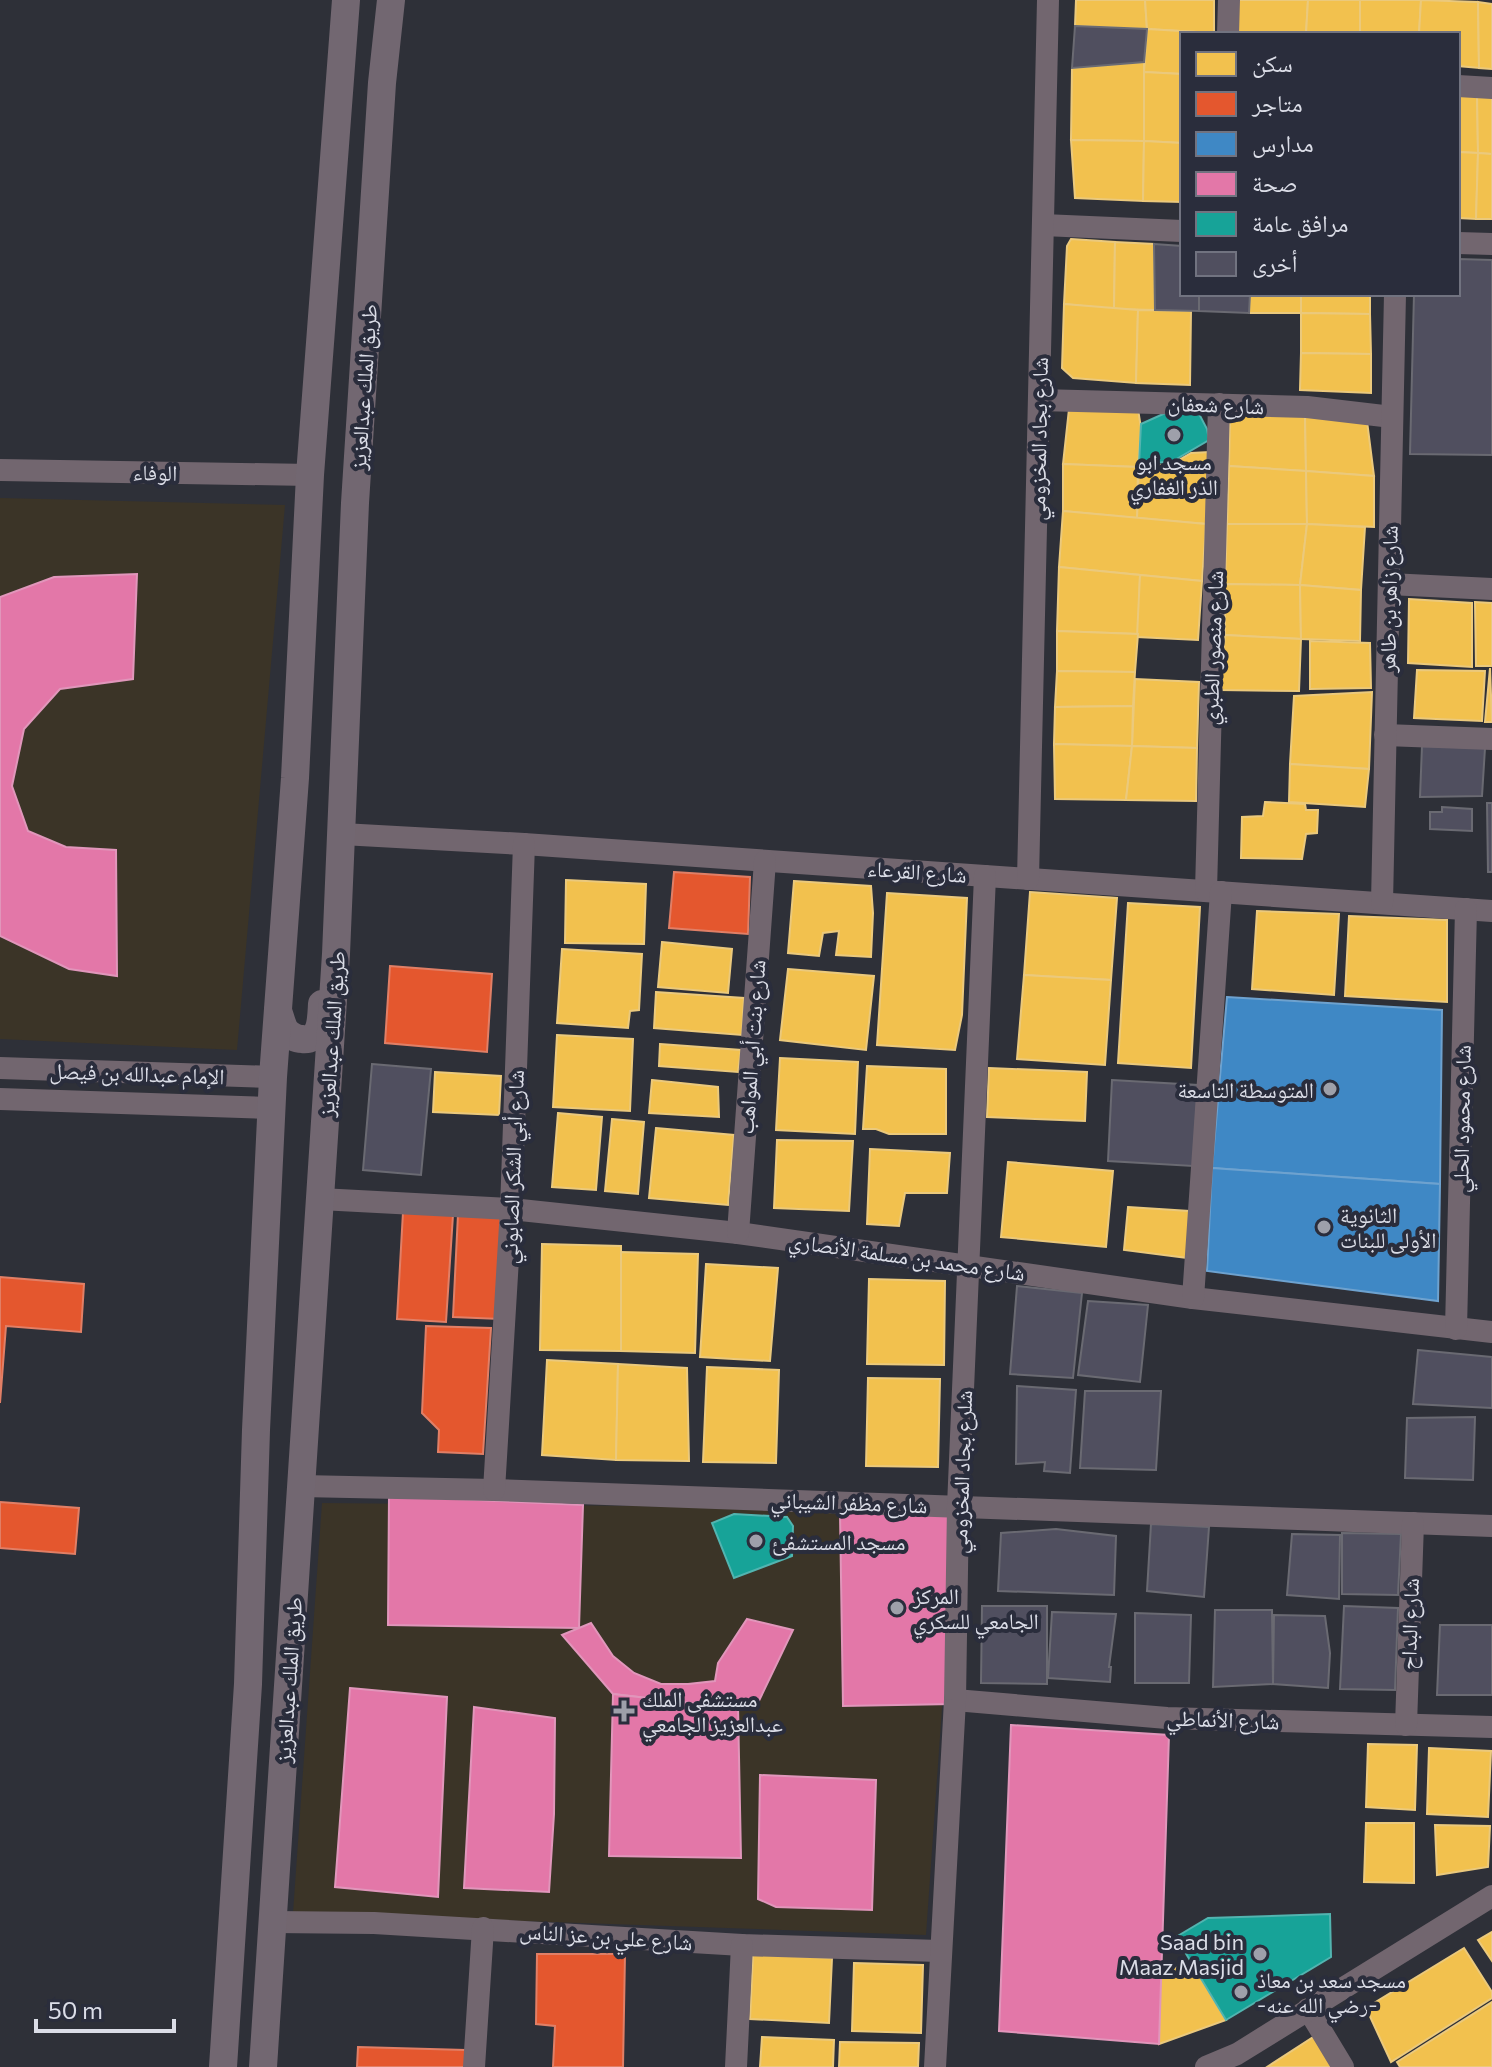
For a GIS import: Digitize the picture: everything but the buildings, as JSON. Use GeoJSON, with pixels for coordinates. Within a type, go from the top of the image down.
{"type":"FeatureCollection","features":[{"type":"Feature","properties":{"kind":"main road","name":"طريق الملك عبدالعزيز"},"geometry":{"type":"LineString","coordinates":[[223,2067],[247,1694],[273,1077],[295,778],[310,475],[346,0]]}},
{"type":"Feature","properties":{"kind":"main road","name":"طريق الملك عبدالعزيز"},"geometry":{"type":"LineString","coordinates":[[263,2067],[338,922],[355,503],[382,83],[391,0]]}},
{"type":"Feature","properties":{"kind":"main road"},"geometry":{"type":"LineString","coordinates":[[278,1011],[285,1030],[296,1039],[308,1040],[317,1034],[321,1025],[333,794],[346,712]]}},
{"type":"Feature","properties":{"kind":"street","name":"شارع بجاد المخزومي"},"geometry":{"type":"LineString","coordinates":[[1028,879],[1048,0]]}},
{"type":"Feature","properties":{"kind":"street"},"geometry":{"type":"LineString","coordinates":[[1228,32],[1229,0]]}},
{"type":"Feature","properties":{"kind":"street"},"geometry":{"type":"LineString","coordinates":[[1460,86],[1492,88]]}},
{"type":"Feature","properties":{"kind":"street"},"geometry":{"type":"LineString","coordinates":[[1043,225],[1180,231]]}},
{"type":"Feature","properties":{"kind":"street"},"geometry":{"type":"LineString","coordinates":[[1460,243],[1492,244]]}},
{"type":"Feature","properties":{"kind":"street","name":"شارع زاهر بن طاهر"},"geometry":{"type":"LineString","coordinates":[[1382,903],[1395,296]]}},
{"type":"Feature","properties":{"kind":"street","name":"شارع شعفان"},"geometry":{"type":"LineString","coordinates":[[1039,400],[1307,407],[1392,417]]}},
{"type":"Feature","properties":{"kind":"street","name":"شارع منصور الطبري"},"geometry":{"type":"LineString","coordinates":[[1193,1298],[1213,892],[1219,404]]}},
{"type":"Feature","properties":{"kind":"street","name":"الوفاء"},"geometry":{"type":"LineString","coordinates":[[0,470],[310,475]]}},
{"type":"Feature","properties":{"kind":"street"},"geometry":{"type":"LineString","coordinates":[[1389,584],[1492,589]]}},
{"type":"Feature","properties":{"kind":"street"},"geometry":{"type":"LineString","coordinates":[[1385,735],[1492,739]]}},
{"type":"Feature","properties":{"kind":"street","name":"شارع القرعاء"},"geometry":{"type":"LineString","coordinates":[[342,834],[1492,911]]}},
{"type":"Feature","properties":{"kind":"street","name":"شارع أبي الشكر الصابوني"},"geometry":{"type":"LineString","coordinates":[[494,1490],[511,1209],[524,844]]}},
{"type":"Feature","properties":{"kind":"street","name":"شارع بنت أبي المواهب"},"geometry":{"type":"LineString","coordinates":[[738,1233],[765,861]]}},
{"type":"Feature","properties":{"kind":"street","name":"شلرع بجاد المخزومي"},"geometry":{"type":"LineString","coordinates":[[935,2067],[955,1700],[958,1506],[985,876]]}},
{"type":"Feature","properties":{"kind":"street","name":"شارع محمود الحلي"},"geometry":{"type":"LineString","coordinates":[[1456,1329],[1466,909]]}},
{"type":"Feature","properties":{"kind":"street","name":"الإمام عبدالله بن فيصل"},"geometry":{"type":"LineString","coordinates":[[0,1068],[273,1077]]}},
{"type":"Feature","properties":{"kind":"street","name":"الإمام عبدالله بن فيصل"},"geometry":{"type":"LineString","coordinates":[[0,1099],[272,1108]]}},
{"type":"Feature","properties":{"kind":"street","name":"شارع محمد بن مسلمة الأنصاري"},"geometry":{"type":"LineString","coordinates":[[320,1199],[511,1209],[738,1233],[1193,1298],[1492,1332]]}},
{"type":"Feature","properties":{"kind":"street","name":"شارع مظفر الشيباني"},"geometry":{"type":"LineString","coordinates":[[301,1486],[494,1490],[1492,1526]]}},
{"type":"Feature","properties":{"kind":"street","name":"شارع البداح"},"geometry":{"type":"LineString","coordinates":[[1406,1725],[1413,1523]]}},
{"type":"Feature","properties":{"kind":"street","name":"شارع الأنماطي"},"geometry":{"type":"LineString","coordinates":[[955,1700],[1167,1718],[1492,1727]]}},
{"type":"Feature","properties":{"kind":"street"},"geometry":{"type":"LineString","coordinates":[[1206,2067],[1237,2054],[1492,1896]]}},
{"type":"Feature","properties":{"kind":"street","name":"شارع علي بن عز الناس"},"geometry":{"type":"LineString","coordinates":[[273,1922],[324,1920],[742,1945],[939,1951]]}},
{"type":"Feature","properties":{"kind":"street"},"geometry":{"type":"LineString","coordinates":[[474,2067],[483,1928]]}},
{"type":"Feature","properties":{"kind":"street"},"geometry":{"type":"LineString","coordinates":[[736,2067],[742,1945]]}},
{"type":"Feature","properties":{"kind":"street"},"geometry":{"type":"LineString","coordinates":[[1308,2009],[1343,2067]]}},
{"type":"Feature","properties":{"kind":"shaded area"},"geometry":{"type":"Polygon","coordinates":[[[0,498],[285,505],[237,1050],[0,1039],[0,498]]]}},
{"type":"Feature","properties":{"kind":"shaded area","name":"مستشفى الملك عبدالعزيز الجامعي"},"geometry":{"type":"Polygon","coordinates":[[[322,1503],[956,1509],[926,1935],[293,1913],[322,1503]]]}},
{"type":"Feature","properties":{"kind":"place","name":"مسجد ابو الذر الغفاري"},"geometry":{"type":"Point","coordinates":[1174,435]}},
{"type":"Feature","properties":{"kind":"place","name":"المتوسطة التاسعة"},"geometry":{"type":"Point","coordinates":[1330,1089]}},
{"type":"Feature","properties":{"kind":"place","name":"الثانوية الأولى للبنات"},"geometry":{"type":"Point","coordinates":[1324,1227]}},
{"type":"Feature","properties":{"kind":"place","name":"مسجد المستشفئ"},"geometry":{"type":"Point","coordinates":[756,1541]}},
{"type":"Feature","properties":{"kind":"place","name":"المركز الجامعي للسكري"},"geometry":{"type":"Point","coordinates":[897,1608]}},
{"type":"Feature","properties":{"kind":"place","name":"مستشفى الملك عبدالعزيز الجامعي"},"geometry":{"type":"Point","coordinates":[624,1711]}},
{"type":"Feature","properties":{"kind":"place","name":"Saad bin Maaz Masjid"},"geometry":{"type":"Point","coordinates":[1260,1954]}},
{"type":"Feature","properties":{"kind":"place","name":"مسجد سعد بن معاذ -رضي الله عنه-"},"geometry":{"type":"Point","coordinates":[1241,1992]}}]}
